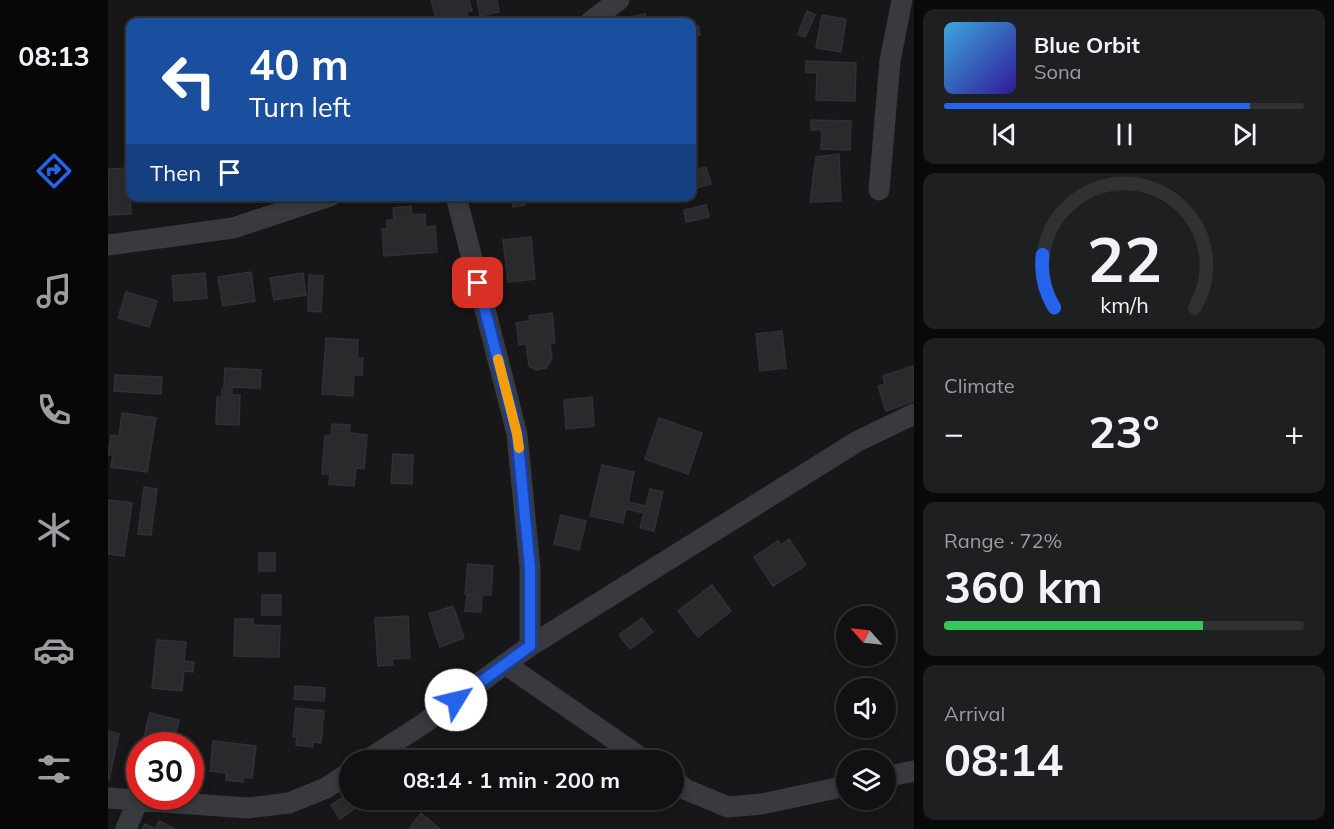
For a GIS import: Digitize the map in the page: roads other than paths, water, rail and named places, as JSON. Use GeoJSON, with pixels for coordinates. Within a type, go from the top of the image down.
{"type":"FeatureCollection","features":[{"type":"Feature","properties":{"kind":"street"},"geometry":{"type":"LineString","coordinates":[[595,18],[620,0]]}},
{"type":"Feature","properties":{"kind":"street"},"geometry":{"type":"LineString","coordinates":[[879,190],[890,61],[902,0]]}},
{"type":"Feature","properties":{"kind":"street"},"geometry":{"type":"LineString","coordinates":[[108,245],[233,228],[315,201]]}},
{"type":"Feature","properties":{"kind":"street"},"geometry":{"type":"LineString","coordinates":[[457,201],[517,434],[530,568],[530,646]]}},
{"type":"Feature","properties":{"kind":"street"},"geometry":{"type":"LineString","coordinates":[[383,750],[423,724],[530,646],[858,441],[914,414]]}},
{"type":"Feature","properties":{"kind":"street"},"geometry":{"type":"LineString","coordinates":[[506,664],[630,750]]}},
{"type":"Feature","properties":{"kind":"street"},"geometry":{"type":"LineString","coordinates":[[896,775],[914,771]]}},
{"type":"Feature","properties":{"kind":"street"},"geometry":{"type":"LineString","coordinates":[[204,805],[248,808],[289,803],[326,788],[339,779]]}},
{"type":"Feature","properties":{"kind":"street"},"geometry":{"type":"LineString","coordinates":[[684,788],[728,807],[762,804],[836,788]]}},
{"type":"Feature","properties":{"kind":"street"},"geometry":{"type":"LineString","coordinates":[[108,798],[126,799]]}},
{"type":"Feature","properties":{"kind":"street"},"geometry":{"type":"LineString","coordinates":[[126,829],[134,810]]}}]}
